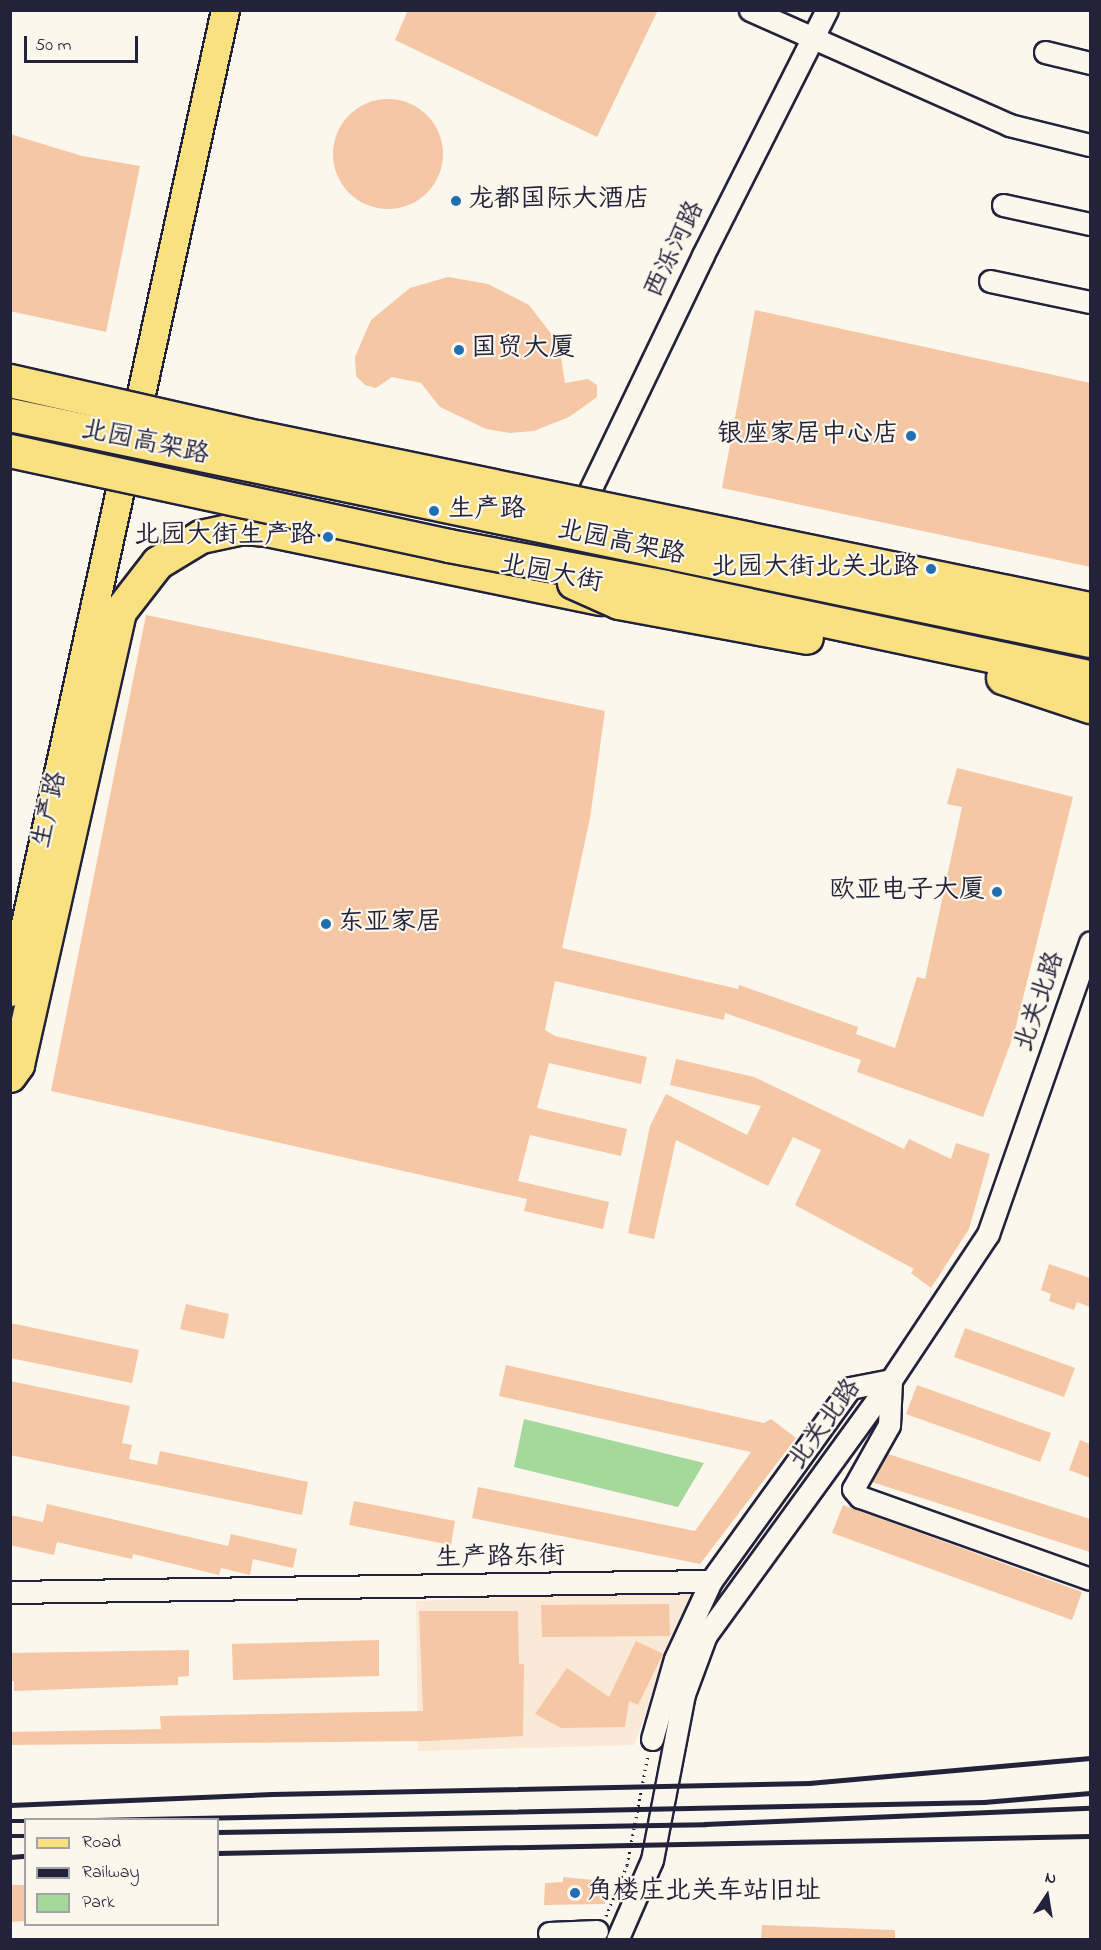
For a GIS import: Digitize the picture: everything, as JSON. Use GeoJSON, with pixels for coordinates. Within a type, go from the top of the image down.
{"type":"FeatureCollection","features":[{"type":"Feature","properties":{"kind":"highway"},"geometry":{"type":"LineString","coordinates":[[10,381],[1090,609]]}},
{"type":"Feature","properties":{"kind":"highway","name":"北园高架路"},"geometry":{"type":"LineString","coordinates":[[10,415],[1090,641]]}},
{"type":"Feature","properties":{"kind":"highway","name":"北园高架路"},"geometry":{"type":"LineString","coordinates":[[10,451],[449,546],[1090,677]]}},
{"type":"Feature","properties":{"kind":"highway"},"geometry":{"type":"LineString","coordinates":[[442,507],[610,509]]}},
{"type":"Feature","properties":{"kind":"highway"},"geometry":{"type":"LineString","coordinates":[[14,1070],[120,612],[142,581],[176,549],[224,531],[267,530],[720,624],[998,676],[1090,707]]}},
{"type":"Feature","properties":{"kind":"highway"},"geometry":{"type":"LineString","coordinates":[[746,537],[874,596]]}},
{"type":"Feature","properties":{"kind":"highway"},"geometry":{"type":"LineString","coordinates":[[449,546],[570,581],[619,603]]}},
{"type":"Feature","properties":{"kind":"highway"},"geometry":{"type":"LineString","coordinates":[[720,624],[853,627]]}},
{"type":"Feature","properties":{"kind":"highway"},"geometry":{"type":"LineString","coordinates":[[998,676],[1090,722]]}},
{"type":"Feature","properties":{"kind":"main road"},"geometry":{"type":"LineString","coordinates":[[136,420],[225,10]]}},
{"type":"Feature","properties":{"kind":"main road"},"geometry":{"type":"LineString","coordinates":[[10,394],[136,420],[303,459],[578,514],[1090,623]]}},
{"type":"Feature","properties":{"kind":"main road","name":"生产路"},"geometry":{"type":"LineString","coordinates":[[10,993],[136,420]]}},
{"type":"Feature","properties":{"kind":"main road","name":"北园大街"},"geometry":{"type":"LineString","coordinates":[[10,464],[871,639],[1090,693]]}},
{"type":"Feature","properties":{"kind":"street"},"geometry":{"type":"LineString","coordinates":[[750,10],[812,40],[1009,125],[1090,145]]}},
{"type":"Feature","properties":{"kind":"street","name":"西泺河路"},"geometry":{"type":"LineString","coordinates":[[578,514],[827,10]]}},
{"type":"Feature","properties":{"kind":"street"},"geometry":{"type":"LineString","coordinates":[[1045,52],[1090,63]]}},
{"type":"Feature","properties":{"kind":"street"},"geometry":{"type":"LineString","coordinates":[[1003,205],[1090,224]]}},
{"type":"Feature","properties":{"kind":"street"},"geometry":{"type":"LineString","coordinates":[[990,281],[1090,302]]}},
{"type":"Feature","properties":{"kind":"street","name":"北关北路"},"geometry":{"type":"LineString","coordinates":[[617,1940],[652,1860],[684,1694],[706,1635],[891,1380],[988,1234],[1090,942]]}},
{"type":"Feature","properties":{"kind":"street"},"geometry":{"type":"LineString","coordinates":[[652,1739],[675,1659],[711,1581],[850,1388],[891,1380],[889,1425],[853,1489],[860,1497],[1090,1579]]}},
{"type":"Feature","properties":{"kind":"street","name":"生产路东街"},"geometry":{"type":"LineString","coordinates":[[10,1592],[711,1581]]}},
{"type":"Feature","properties":{"kind":"street"},"geometry":{"type":"LineString","coordinates":[[549,1933],[597,1931]]}},
{"type":"Feature","properties":{"kind":"path"},"geometry":{"type":"LineString","coordinates":[[597,1931],[627,1864],[652,1739]]}},
{"type":"Feature","properties":{"kind":"shaded area"},"geometry":{"type":"Polygon","coordinates":[[[699,1588],[684,1613],[634,1745],[418,1751],[416,1601],[699,1588]]]}},
{"type":"Feature","properties":{"kind":"green space"},"geometry":{"type":"Polygon","coordinates":[[[524,1419],[704,1463],[678,1507],[514,1467],[524,1419]]]}},
{"type":"Feature","properties":{"kind":"building"},"geometry":{"type":"Polygon","coordinates":[[[408,10],[658,10],[597,137],[395,40],[408,10]]]}},
{"type":"Feature","properties":{"kind":"building"},"geometry":{"type":"Polygon","coordinates":[[[388,99],[409,103],[427,115],[439,133],[443,154],[439,175],[427,193],[409,205],[388,209],[367,205],[349,193],[337,175],[333,154],[337,133],[349,115],[367,103],[388,99]]]}},
{"type":"Feature","properties":{"kind":"building"},"geometry":{"type":"Polygon","coordinates":[[[10,134],[82,156],[140,166],[106,332],[10,311],[10,134]]]}},
{"type":"Feature","properties":{"kind":"building","name":"国贸大厦"},"geometry":{"type":"Polygon","coordinates":[[[448,277],[488,284],[529,305],[559,344],[565,383],[588,379],[597,385],[597,397],[569,417],[534,431],[510,433],[486,429],[440,407],[421,383],[392,377],[376,388],[365,385],[356,376],[355,357],[371,320],[410,288],[448,277]]]}},
{"type":"Feature","properties":{"kind":"building","name":"银座家居中心店"},"geometry":{"type":"Polygon","coordinates":[[[755,310],[1090,383],[1090,567],[722,488],[755,310]]]}},
{"type":"Feature","properties":{"kind":"building","name":"东亚家居"},"geometry":{"type":"Polygon","coordinates":[[[146,615],[605,711],[590,818],[562,948],[738,989],[739,985],[858,1027],[856,1034],[895,1048],[917,977],[925,979],[962,807],[947,804],[957,768],[1073,797],[1014,1034],[983,1117],[857,1072],[861,1060],[725,1013],[724,1020],[555,981],[545,1030],[555,1036],[647,1057],[641,1084],[549,1063],[537,1108],[627,1129],[621,1156],[530,1135],[518,1181],[609,1202],[603,1229],[524,1211],[527,1199],[51,1091],[146,615]]]}},
{"type":"Feature","properties":{"kind":"building"},"geometry":{"type":"Polygon","coordinates":[[[676,1059],[754,1077],[904,1149],[909,1139],[951,1159],[956,1143],[990,1154],[969,1229],[931,1288],[911,1273],[914,1269],[795,1205],[821,1150],[793,1137],[768,1186],[676,1140],[654,1239],[628,1233],[650,1126],[666,1094],[747,1135],[761,1106],[670,1085],[676,1059]]]}},
{"type":"Feature","properties":{"kind":"building"},"geometry":{"type":"Polygon","coordinates":[[[1049,1264],[1090,1278],[1090,1307],[1077,1302],[1074,1310],[1049,1301],[1051,1294],[1041,1290],[1049,1264]]]}},
{"type":"Feature","properties":{"kind":"building"},"geometry":{"type":"Polygon","coordinates":[[[186,1304],[229,1314],[224,1339],[180,1329],[186,1304]]]}},
{"type":"Feature","properties":{"kind":"building"},"geometry":{"type":"Polygon","coordinates":[[[10,1323],[139,1350],[132,1383],[10,1358],[10,1323]]]}},
{"type":"Feature","properties":{"kind":"building"},"geometry":{"type":"Polygon","coordinates":[[[965,1328],[1075,1368],[1064,1397],[954,1357],[965,1328]]]}},
{"type":"Feature","properties":{"kind":"building"},"geometry":{"type":"Polygon","coordinates":[[[506,1365],[764,1423],[771,1419],[796,1438],[700,1564],[472,1518],[478,1487],[695,1531],[751,1452],[499,1396],[506,1365]]]}},
{"type":"Feature","properties":{"kind":"building"},"geometry":{"type":"Polygon","coordinates":[[[10,1381],[130,1406],[122,1443],[132,1445],[129,1459],[157,1465],[160,1451],[308,1482],[302,1515],[10,1455],[10,1381]]]}},
{"type":"Feature","properties":{"kind":"building"},"geometry":{"type":"Polygon","coordinates":[[[917,1385],[1051,1433],[1040,1462],[906,1414],[917,1385]]]}},
{"type":"Feature","properties":{"kind":"building"},"geometry":{"type":"Polygon","coordinates":[[[1080,1440],[1090,1444],[1090,1478],[1069,1470],[1080,1440]]]}},
{"type":"Feature","properties":{"kind":"building"},"geometry":{"type":"Polygon","coordinates":[[[888,1454],[1090,1519],[1090,1552],[872,1482],[888,1454]]]}},
{"type":"Feature","properties":{"kind":"building"},"geometry":{"type":"Polygon","coordinates":[[[354,1501],[455,1521],[451,1545],[349,1525],[354,1501]]]}},
{"type":"Feature","properties":{"kind":"building"},"geometry":{"type":"Polygon","coordinates":[[[47,1504],[228,1546],[231,1534],[297,1549],[293,1568],[253,1559],[250,1575],[221,1568],[219,1575],[133,1554],[132,1559],[57,1542],[54,1555],[10,1545],[10,1515],[43,1522],[47,1504]]]}},
{"type":"Feature","properties":{"kind":"building"},"geometry":{"type":"Polygon","coordinates":[[[843,1505],[1082,1592],[1072,1620],[832,1533],[843,1505]]]}},
{"type":"Feature","properties":{"kind":"building"},"geometry":{"type":"Polygon","coordinates":[[[669,1604],[670,1636],[542,1637],[541,1605],[669,1604]]]}},
{"type":"Feature","properties":{"kind":"building"},"geometry":{"type":"Polygon","coordinates":[[[419,1611],[518,1611],[519,1664],[524,1664],[523,1736],[427,1741],[10,1745],[10,1732],[161,1729],[160,1716],[423,1711],[419,1611]]]}},
{"type":"Feature","properties":{"kind":"building"},"geometry":{"type":"Polygon","coordinates":[[[379,1640],[379,1676],[233,1680],[232,1644],[379,1640]]]}},
{"type":"Feature","properties":{"kind":"building"},"geometry":{"type":"Polygon","coordinates":[[[636,1641],[663,1654],[638,1705],[629,1701],[625,1727],[561,1728],[535,1714],[567,1668],[609,1697],[636,1641]]]}},
{"type":"Feature","properties":{"kind":"building"},"geometry":{"type":"Polygon","coordinates":[[[189,1650],[189,1676],[178,1677],[178,1685],[14,1691],[14,1681],[10,1682],[10,1653],[189,1650]]]}},
{"type":"Feature","properties":{"kind":"building","name":"角楼庄北关车站旧址"},"geometry":{"type":"Polygon","coordinates":[[[563,1877],[604,1881],[605,1904],[544,1905],[545,1883],[563,1882],[563,1877]]]}},
{"type":"Feature","properties":{"kind":"building"},"geometry":{"type":"Polygon","coordinates":[[[10,1885],[24,1885],[24,1921],[10,1922],[10,1885]]]}},
{"type":"Feature","properties":{"kind":"building"},"geometry":{"type":"Polygon","coordinates":[[[762,1925],[895,1930],[895,1940],[761,1940],[762,1925]]]}},
{"type":"Feature","properties":{"kind":"railway"},"geometry":{"type":"LineString","coordinates":[[10,1805],[272,1794],[809,1783],[1090,1758]]}},
{"type":"Feature","properties":{"kind":"railway"},"geometry":{"type":"LineString","coordinates":[[193,1818],[984,1802],[1090,1793]]}},
{"type":"Feature","properties":{"kind":"railway"},"geometry":{"type":"LineString","coordinates":[[219,1832],[705,1824],[1090,1808]]}},
{"type":"Feature","properties":{"kind":"railway"},"geometry":{"type":"LineString","coordinates":[[10,1821],[24,1821]]}},
{"type":"Feature","properties":{"kind":"railway"},"geometry":{"type":"LineString","coordinates":[[10,1836],[24,1836]]}},
{"type":"Feature","properties":{"kind":"railway"},"geometry":{"type":"LineString","coordinates":[[219,1853],[1090,1836]]}},
{"type":"Feature","properties":{"kind":"railway"},"geometry":{"type":"LineString","coordinates":[[10,1857],[24,1856]]}},
{"type":"Feature","properties":{"kind":"place","name":"龙都国际大酒店"},"geometry":{"type":"Point","coordinates":[456,201]}},
{"type":"Feature","properties":{"kind":"place","name":"国贸大厦"},"geometry":{"type":"Point","coordinates":[459,350]}},
{"type":"Feature","properties":{"kind":"place","name":"银座家居中心店"},"geometry":{"type":"Point","coordinates":[911,436]}},
{"type":"Feature","properties":{"kind":"place","name":"生产路"},"geometry":{"type":"Point","coordinates":[434,511]}},
{"type":"Feature","properties":{"kind":"place","name":"北园大街生产路"},"geometry":{"type":"Point","coordinates":[328,537]}},
{"type":"Feature","properties":{"kind":"place","name":"北园大街北关北路"},"geometry":{"type":"Point","coordinates":[931,569]}},
{"type":"Feature","properties":{"kind":"place","name":"欧亚电子大厦"},"geometry":{"type":"Point","coordinates":[997,892]}},
{"type":"Feature","properties":{"kind":"place","name":"东亚家居"},"geometry":{"type":"Point","coordinates":[326,924]}},
{"type":"Feature","properties":{"kind":"place","name":"角楼庄北关车站旧址"},"geometry":{"type":"Point","coordinates":[575,1893]}}]}
